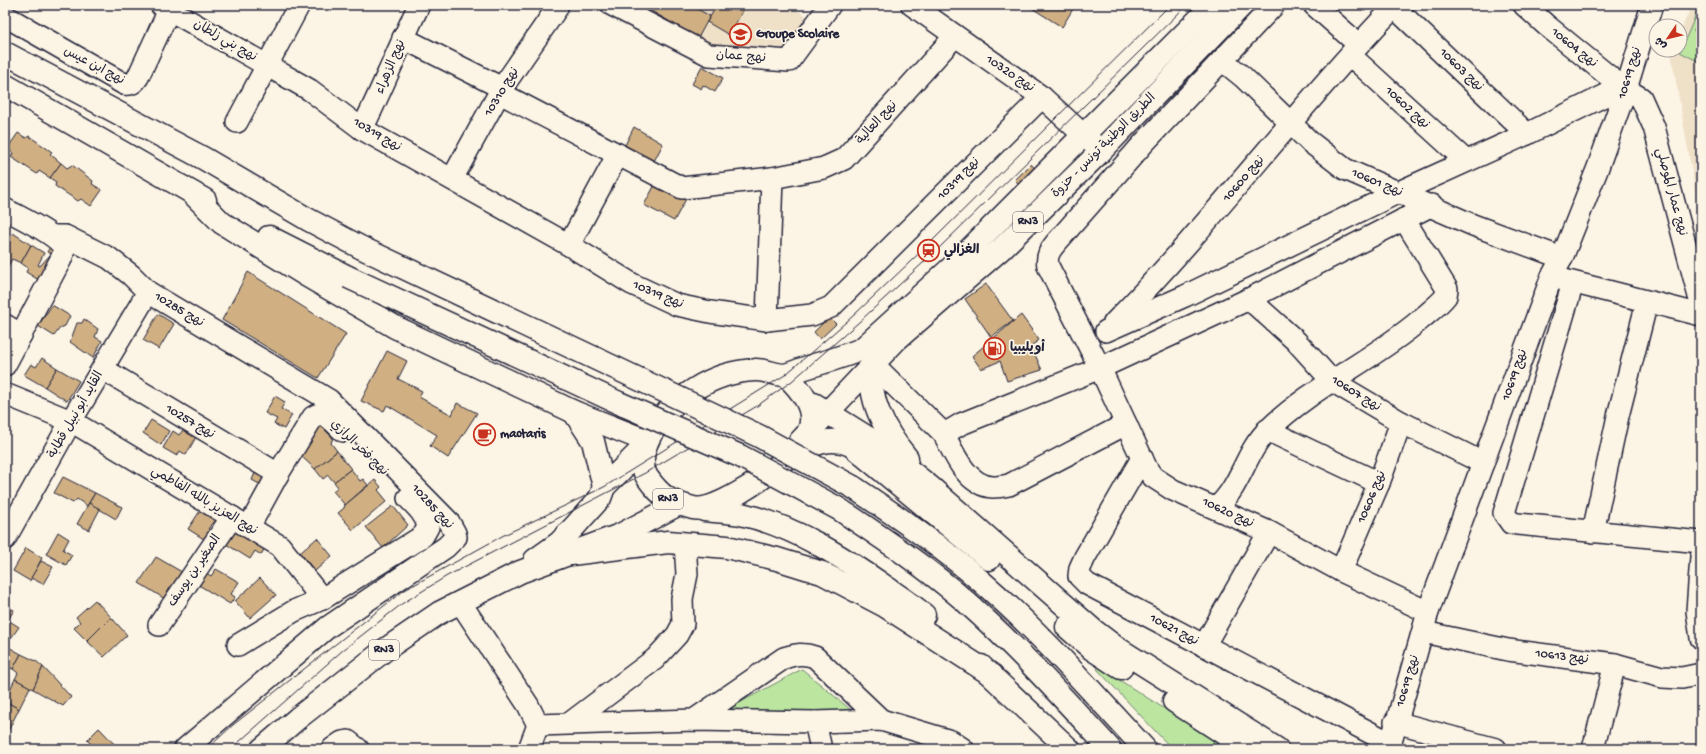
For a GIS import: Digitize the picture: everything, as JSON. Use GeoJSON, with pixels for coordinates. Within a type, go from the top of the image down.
{"type":"FeatureCollection","features":[{"type":"Feature","properties":{"kind":"main road","name":"الطريق الوطنية تونس - حزوة"},"geometry":{"type":"LineString","coordinates":[[785,375],[848,355],[862,348],[950,269],[1213,5]]}},
{"type":"Feature","properties":{"kind":"main road","name":"الطريق الوطنية تونس - حزوة"},"geometry":{"type":"LineString","coordinates":[[808,433],[897,339],[1001,249],[1101,151],[1242,5]]}},
{"type":"Feature","properties":{"kind":"main road"},"geometry":{"type":"LineString","coordinates":[[5,53],[203,158],[309,220],[362,248],[654,384],[759,436],[853,487],[919,532],[982,582],[1043,639],[1145,749]]}},
{"type":"Feature","properties":{"kind":"main road"},"geometry":{"type":"LineString","coordinates":[[5,85],[248,226],[348,277],[619,403],[740,456],[839,509],[906,554],[964,600],[1026,657],[1110,749]]}},
{"type":"Feature","properties":{"kind":"main road"},"geometry":{"type":"LineString","coordinates":[[192,193],[222,223],[304,274],[395,326],[574,412],[645,444]]}},
{"type":"Feature","properties":{"kind":"main road"},"geometry":{"type":"LineString","coordinates":[[872,364],[870,378],[872,394],[887,432],[929,486]]}},
{"type":"Feature","properties":{"kind":"main road","name":"RN3"},"geometry":{"type":"LineString","coordinates":[[520,572],[558,543],[575,526],[600,498],[604,487],[645,444],[655,427],[668,411],[690,392],[726,374],[756,370],[785,375]]}},
{"type":"Feature","properties":{"kind":"main road"},"geometry":{"type":"LineString","coordinates":[[785,375],[809,406],[811,418],[808,433]]}},
{"type":"Feature","properties":{"kind":"main road"},"geometry":{"type":"LineString","coordinates":[[804,398],[870,439],[929,486],[1093,630],[1114,646],[1277,749]]}},
{"type":"Feature","properties":{"kind":"main road"},"geometry":{"type":"LineString","coordinates":[[574,412],[593,441],[604,487]]}},
{"type":"Feature","properties":{"kind":"main road","name":"RN3"},"geometry":{"type":"LineString","coordinates":[[262,749],[298,718],[386,649],[460,602],[520,572],[571,554],[688,507],[730,499],[781,464],[808,433]]}},
{"type":"Feature","properties":{"kind":"main road"},"geometry":{"type":"LineString","coordinates":[[787,457],[815,444],[831,440],[842,441],[851,445],[972,544],[1092,649],[1248,749]]}},
{"type":"Feature","properties":{"kind":"main road","name":"RN3"},"geometry":{"type":"LineString","coordinates":[[645,444],[645,474],[664,497],[688,507]]}},
{"type":"Feature","properties":{"kind":"main road"},"geometry":{"type":"LineString","coordinates":[[688,507],[740,514],[774,524],[809,540],[842,558],[918,610],[992,675],[1069,749]]}},
{"type":"Feature","properties":{"kind":"main road"},"geometry":{"type":"LineString","coordinates":[[571,554],[668,542],[727,547],[777,559],[822,573],[885,606],[992,675]]}},
{"type":"Feature","properties":{"kind":"street"},"geometry":{"type":"LineString","coordinates":[[237,122],[299,5]]}},
{"type":"Feature","properties":{"kind":"street","name":"نهج الزهراء"},"geometry":{"type":"LineString","coordinates":[[362,129],[387,80],[403,38],[419,5]]}},
{"type":"Feature","properties":{"kind":"street","name":"نهج عمان"},"geometry":{"type":"LineString","coordinates":[[612,5],[708,55],[789,61],[830,5]]}},
{"type":"Feature","properties":{"kind":"street","name":"نهج 10320"},"geometry":{"type":"LineString","coordinates":[[912,5],[1042,97],[1101,151]]}},
{"type":"Feature","properties":{"kind":"street"},"geometry":{"type":"LineString","coordinates":[[1095,360],[1048,266],[1047,260],[1050,250],[1142,145],[1274,5]]}},
{"type":"Feature","properties":{"kind":"street","name":"نهج 10602"},"geometry":{"type":"LineString","coordinates":[[1314,5],[1354,50],[1466,161]]}},
{"type":"Feature","properties":{"kind":"street","name":"نهج 10604"},"geometry":{"type":"LineString","coordinates":[[1524,5],[1546,25],[1624,88]]}},
{"type":"Feature","properties":{"kind":"street","name":"نهج 10619"},"geometry":{"type":"LineString","coordinates":[[1389,746],[1428,612],[1552,276],[1562,258],[1597,170],[1652,5]]}},
{"type":"Feature","properties":{"kind":"street","name":"نهج 10310"},"geometry":{"type":"LineString","coordinates":[[452,179],[501,91],[556,6]]}},
{"type":"Feature","properties":{"kind":"street","name":"نهج 10600"},"geometry":{"type":"LineString","coordinates":[[1095,360],[1106,331],[1158,278],[1354,50],[1395,6]]}},
{"type":"Feature","properties":{"kind":"street","name":"نهج 10603"},"geometry":{"type":"LineString","coordinates":[[1395,6],[1527,134]]}},
{"type":"Feature","properties":{"kind":"street","name":"نهج بني زلطان"},"geometry":{"type":"LineString","coordinates":[[165,7],[268,66]]}},
{"type":"Feature","properties":{"kind":"street","name":"نهج ابن عيس"},"geometry":{"type":"LineString","coordinates":[[5,16],[124,84],[129,85],[134,83],[138,77],[165,7]]}},
{"type":"Feature","properties":{"kind":"street","name":"نهج العالية"},"geometry":{"type":"LineString","coordinates":[[403,38],[682,188],[776,177],[824,168],[844,159],[955,36]]}},
{"type":"Feature","properties":{"kind":"street","name":"نهج 10601"},"geometry":{"type":"LineString","coordinates":[[1222,60],[1243,77],[1310,142],[1345,169],[1432,205],[1473,225],[1562,258]]}},
{"type":"Feature","properties":{"kind":"street","name":"نهج 10319"},"geometry":{"type":"LineString","coordinates":[[268,66],[310,90],[362,129],[569,244],[632,284],[677,305],[710,312],[767,320],[812,315],[831,307],[1042,97]]}},
{"type":"Feature","properties":{"kind":"street"},"geometry":{"type":"LineString","coordinates":[[1106,331],[1185,296],[1399,192],[1624,88]]}},
{"type":"Feature","properties":{"kind":"street","name":"نهج عمار الموصلي"},"geometry":{"type":"LineString","coordinates":[[1624,88],[1641,98],[1654,127],[1699,287]]}},
{"type":"Feature","properties":{"kind":"street"},"geometry":{"type":"LineString","coordinates":[[569,244],[618,154]]}},
{"type":"Feature","properties":{"kind":"street"},"geometry":{"type":"LineString","coordinates":[[767,320],[776,177]]}},
{"type":"Feature","properties":{"kind":"street"},"geometry":{"type":"LineString","coordinates":[[944,434],[967,421],[1095,360],[1249,299],[1432,205]]}},
{"type":"Feature","properties":{"kind":"street"},"geometry":{"type":"LineString","coordinates":[[5,209],[58,243],[61,259],[13,330],[5,365]]}},
{"type":"Feature","properties":{"kind":"street"},"geometry":{"type":"LineString","coordinates":[[1216,508],[1230,494],[1257,442],[1267,430],[1298,404],[1398,339],[1446,296],[1446,289],[1404,219]]}},
{"type":"Feature","properties":{"kind":"street"},"geometry":{"type":"LineString","coordinates":[[58,243],[65,236],[109,258],[131,275],[148,292]]}},
{"type":"Feature","properties":{"kind":"street"},"geometry":{"type":"LineString","coordinates":[[1552,276],[1573,283],[1701,315]]}},
{"type":"Feature","properties":{"kind":"street"},"geometry":{"type":"LineString","coordinates":[[1573,283],[1504,513],[1511,523],[1701,542]]}},
{"type":"Feature","properties":{"kind":"street","name":"القايد أبو نبيل قطابة"},"geometry":{"type":"LineString","coordinates":[[5,539],[71,421],[148,292]]}},
{"type":"Feature","properties":{"kind":"street","name":"نهج 10285"},"geometry":{"type":"LineString","coordinates":[[148,292],[329,400],[449,522],[456,533],[456,537],[446,547],[328,627],[185,749]]}},
{"type":"Feature","properties":{"kind":"street","name":"نهج 10607"},"geometry":{"type":"LineString","coordinates":[[1249,299],[1296,341],[1332,381],[1401,422],[1482,463]]}},
{"type":"Feature","properties":{"kind":"street"},"geometry":{"type":"LineString","coordinates":[[1593,532],[1618,416],[1647,302]]}},
{"type":"Feature","properties":{"kind":"street","name":"نهج 10620"},"geometry":{"type":"LineString","coordinates":[[1095,360],[1142,458],[1153,477],[1173,490],[1269,532],[1340,571],[1428,612]]}},
{"type":"Feature","properties":{"kind":"street"},"geometry":{"type":"LineString","coordinates":[[872,364],[944,434],[960,463],[974,481],[992,487],[1009,485],[1126,424]]}},
{"type":"Feature","properties":{"kind":"street","name":"نهج 10257"},"geometry":{"type":"LineString","coordinates":[[103,369],[278,474]]}},
{"type":"Feature","properties":{"kind":"street","name":"نهج العزيز بالله الفاطمي"},"geometry":{"type":"LineString","coordinates":[[5,394],[71,421],[280,546],[322,599]]}},
{"type":"Feature","properties":{"kind":"street","name":"نهج فخر الرازي"},"geometry":{"type":"LineString","coordinates":[[240,522],[278,474],[313,417],[321,413],[372,458],[421,512],[428,527],[423,536],[322,599]]}},
{"type":"Feature","properties":{"kind":"street","name":"نهج 10606"},"geometry":{"type":"LineString","coordinates":[[1340,571],[1379,482],[1401,422]]}},
{"type":"Feature","properties":{"kind":"street"},"geometry":{"type":"LineString","coordinates":[[1267,430],[1379,482]]}},
{"type":"Feature","properties":{"kind":"street","name":"نهج 10621"},"geometry":{"type":"LineString","coordinates":[[1142,458],[1085,557],[1080,568],[1079,576],[1087,584],[1389,746]]}},
{"type":"Feature","properties":{"kind":"street","name":"الصغير بن يوسف"},"geometry":{"type":"LineString","coordinates":[[159,625],[240,522]]}},
{"type":"Feature","properties":{"kind":"street"},"geometry":{"type":"LineString","coordinates":[[1204,646],[1269,532]]}},
{"type":"Feature","properties":{"kind":"street"},"geometry":{"type":"LineString","coordinates":[[570,723],[655,659],[677,635],[683,624],[682,599],[687,574],[685,544]]}},
{"type":"Feature","properties":{"kind":"street"},"geometry":{"type":"LineString","coordinates":[[1701,561],[1697,611],[1701,638]]}},
{"type":"Feature","properties":{"kind":"street"},"geometry":{"type":"LineString","coordinates":[[238,645],[294,611],[322,599]]}},
{"type":"Feature","properties":{"kind":"street"},"geometry":{"type":"LineString","coordinates":[[460,602],[528,706],[538,725],[529,749]]}},
{"type":"Feature","properties":{"kind":"street","name":"نهج 10613"},"geometry":{"type":"LineString","coordinates":[[1423,632],[1508,650],[1615,664],[1662,677],[1682,678],[1701,674]]}},
{"type":"Feature","properties":{"kind":"street"},"geometry":{"type":"LineString","coordinates":[[694,720],[784,658],[797,654],[807,654],[815,657],[881,720]]}},
{"type":"Feature","properties":{"kind":"street"},"geometry":{"type":"LineString","coordinates":[[1593,749],[1615,664]]}},
{"type":"Feature","properties":{"kind":"street"},"geometry":{"type":"LineString","coordinates":[[538,725],[694,720],[815,722],[881,720],[951,741],[963,749]]}},
{"type":"Feature","properties":{"kind":"street"},"geometry":{"type":"LineString","coordinates":[[815,722],[822,749]]}},
{"type":"Feature","properties":{"kind":"street"},"geometry":{"type":"LineString","coordinates":[[1395,722],[1496,749]]}},
{"type":"Feature","properties":{"kind":"street"},"geometry":{"type":"LineString","coordinates":[[332,749],[342,742],[348,742],[358,749]]}},
{"type":"Feature","properties":{"kind":"shaded area","name":"Groupe Scolaire"},"geometry":{"type":"Polygon","coordinates":[[[626,5],[788,5],[810,18],[786,54],[711,49],[626,5]]]}},
{"type":"Feature","properties":{"kind":"shaded area"},"geometry":{"type":"Polygon","coordinates":[[[1692,5],[1701,5],[1701,223],[1672,58],[1688,58],[1688,18],[1686,18],[1692,5]]]}},
{"type":"Feature","properties":{"kind":"green space"},"geometry":{"type":"Polygon","coordinates":[[[1701,5],[1701,63],[1688,56],[1688,33],[1701,5]]]}},
{"type":"Feature","properties":{"kind":"green space"},"geometry":{"type":"Polygon","coordinates":[[[1099,667],[1227,749],[1172,749],[1097,669],[1099,667]]]}},
{"type":"Feature","properties":{"kind":"green space"},"geometry":{"type":"Polygon","coordinates":[[[802,669],[857,715],[728,709],[802,669]]]}},
{"type":"Feature","properties":{"kind":"building"},"geometry":{"type":"Polygon","coordinates":[[[641,5],[690,5],[710,16],[698,38],[641,5]]]}},
{"type":"Feature","properties":{"kind":"building"},"geometry":{"type":"Polygon","coordinates":[[[717,5],[746,5],[729,35],[707,22],[717,5]]]}},
{"type":"Feature","properties":{"kind":"building"},"geometry":{"type":"Polygon","coordinates":[[[1027,5],[1066,5],[1073,9],[1062,27],[1027,5]]]}},
{"type":"Feature","properties":{"kind":"building"},"geometry":{"type":"Polygon","coordinates":[[[1701,19],[1701,34],[1694,31],[1701,19]]]}},
{"type":"Feature","properties":{"kind":"building"},"geometry":{"type":"Polygon","coordinates":[[[702,66],[723,78],[715,92],[703,85],[701,89],[692,84],[702,66]]]}},
{"type":"Feature","properties":{"kind":"building"},"geometry":{"type":"Polygon","coordinates":[[[634,127],[663,144],[653,163],[623,149],[634,127]]]}},
{"type":"Feature","properties":{"kind":"building"},"geometry":{"type":"Polygon","coordinates":[[[18,133],[26,138],[29,136],[52,152],[50,154],[61,163],[50,178],[39,171],[37,174],[11,157],[13,153],[7,149],[18,133]]]}},
{"type":"Feature","properties":{"kind":"building"},"geometry":{"type":"Polygon","coordinates":[[[61,163],[67,168],[72,165],[93,181],[92,184],[102,190],[91,206],[81,199],[78,201],[55,186],[56,182],[50,178],[61,163]]]}},
{"type":"Feature","properties":{"kind":"building"},"geometry":{"type":"Polygon","coordinates":[[[1031,164],[1038,172],[1022,187],[1015,180],[1031,164]]]}},
{"type":"Feature","properties":{"kind":"building"},"geometry":{"type":"Polygon","coordinates":[[[657,181],[687,197],[674,221],[644,205],[657,181]]]}},
{"type":"Feature","properties":{"kind":"building"},"geometry":{"type":"Polygon","coordinates":[[[13,233],[31,245],[21,263],[12,259],[8,266],[5,264],[5,245],[13,233]]]}},
{"type":"Feature","properties":{"kind":"building"},"geometry":{"type":"Polygon","coordinates":[[[31,245],[44,253],[38,265],[40,266],[51,254],[47,252],[50,247],[62,254],[45,284],[26,272],[28,268],[21,263],[31,245]]]}},
{"type":"Feature","properties":{"kind":"building"},"geometry":{"type":"Polygon","coordinates":[[[248,272],[346,334],[318,378],[222,320],[248,272]]]}},
{"type":"Feature","properties":{"kind":"building"},"geometry":{"type":"Polygon","coordinates":[[[986,284],[1013,321],[991,337],[965,299],[986,284]]]}},
{"type":"Feature","properties":{"kind":"building"},"geometry":{"type":"Polygon","coordinates":[[[52,305],[70,316],[65,326],[60,328],[54,336],[38,326],[52,305]]]}},
{"type":"Feature","properties":{"kind":"building"},"geometry":{"type":"Polygon","coordinates":[[[158,314],[174,324],[159,349],[143,340],[158,314]]]}},
{"type":"Feature","properties":{"kind":"building"},"geometry":{"type":"Polygon","coordinates":[[[1021,315],[1039,340],[1031,346],[1042,370],[1007,381],[1000,361],[981,369],[972,356],[1021,315]]]}},
{"type":"Feature","properties":{"kind":"building"},"geometry":{"type":"Polygon","coordinates":[[[829,317],[836,324],[820,339],[814,332],[829,317]]]}},
{"type":"Feature","properties":{"kind":"building"},"geometry":{"type":"Polygon","coordinates":[[[84,319],[98,329],[95,337],[102,341],[93,358],[70,342],[77,323],[82,323],[84,319]]]}},
{"type":"Feature","properties":{"kind":"building"},"geometry":{"type":"Polygon","coordinates":[[[387,351],[407,361],[398,379],[422,391],[419,397],[452,415],[457,403],[477,413],[448,458],[430,446],[437,435],[387,405],[384,411],[361,401],[387,351]]]}},
{"type":"Feature","properties":{"kind":"building"},"geometry":{"type":"Polygon","coordinates":[[[42,358],[57,368],[45,387],[24,375],[31,364],[36,367],[42,358]]]}},
{"type":"Feature","properties":{"kind":"building"},"geometry":{"type":"Polygon","coordinates":[[[57,368],[79,381],[67,401],[45,387],[57,368]]]}},
{"type":"Feature","properties":{"kind":"building"},"geometry":{"type":"Polygon","coordinates":[[[275,396],[285,402],[281,409],[292,415],[284,429],[274,424],[277,419],[265,413],[275,396]]]}},
{"type":"Feature","properties":{"kind":"building"},"geometry":{"type":"Polygon","coordinates":[[[151,420],[169,431],[161,445],[143,433],[151,420]]]}},
{"type":"Feature","properties":{"kind":"building"},"geometry":{"type":"Polygon","coordinates":[[[317,422],[333,438],[331,443],[337,451],[315,469],[300,455],[317,422]]]}},
{"type":"Feature","properties":{"kind":"building"},"geometry":{"type":"Polygon","coordinates":[[[183,430],[196,437],[186,455],[180,451],[177,456],[163,448],[173,431],[179,435],[183,430]]]}},
{"type":"Feature","properties":{"kind":"building"},"geometry":{"type":"Polygon","coordinates":[[[337,451],[351,469],[334,482],[328,475],[323,479],[315,469],[337,451]]]}},
{"type":"Feature","properties":{"kind":"building"},"geometry":{"type":"Polygon","coordinates":[[[254,462],[271,472],[263,486],[252,480],[255,473],[249,469],[254,462]]]}},
{"type":"Feature","properties":{"kind":"building"},"geometry":{"type":"Polygon","coordinates":[[[351,469],[360,481],[363,479],[368,485],[345,505],[333,491],[338,487],[334,482],[351,469]]]}},
{"type":"Feature","properties":{"kind":"building"},"geometry":{"type":"Polygon","coordinates":[[[63,477],[95,493],[87,506],[77,499],[73,503],[54,493],[63,477]]]}},
{"type":"Feature","properties":{"kind":"building"},"geometry":{"type":"Polygon","coordinates":[[[375,480],[381,487],[378,490],[387,501],[353,530],[338,513],[344,508],[345,505],[375,480]]]}},
{"type":"Feature","properties":{"kind":"building"},"geometry":{"type":"Polygon","coordinates":[[[95,493],[122,507],[116,519],[89,503],[95,493]]]}},
{"type":"Feature","properties":{"kind":"building"},"geometry":{"type":"Polygon","coordinates":[[[192,495],[226,517],[220,526],[213,522],[208,529],[212,532],[207,541],[188,529],[200,511],[187,503],[192,495]]]}},
{"type":"Feature","properties":{"kind":"building"},"geometry":{"type":"Polygon","coordinates":[[[89,503],[100,509],[89,530],[77,524],[89,503]]]}},
{"type":"Feature","properties":{"kind":"building"},"geometry":{"type":"Polygon","coordinates":[[[393,506],[408,525],[383,548],[366,527],[393,506]]]}},
{"type":"Feature","properties":{"kind":"building"},"geometry":{"type":"Polygon","coordinates":[[[235,522],[268,542],[261,555],[255,551],[250,559],[226,544],[235,522]]]}},
{"type":"Feature","properties":{"kind":"building"},"geometry":{"type":"Polygon","coordinates":[[[58,532],[69,539],[63,550],[72,555],[66,565],[46,554],[58,532]]]}},
{"type":"Feature","properties":{"kind":"building"},"geometry":{"type":"Polygon","coordinates":[[[317,538],[332,556],[315,571],[300,553],[317,538]]]}},
{"type":"Feature","properties":{"kind":"building"},"geometry":{"type":"Polygon","coordinates":[[[26,548],[42,558],[30,581],[13,571],[26,548]]]}},
{"type":"Feature","properties":{"kind":"building"},"geometry":{"type":"Polygon","coordinates":[[[156,557],[187,575],[170,602],[139,583],[156,557]]]}},
{"type":"Feature","properties":{"kind":"building"},"geometry":{"type":"Polygon","coordinates":[[[41,561],[53,567],[43,584],[31,578],[41,561]]]}},
{"type":"Feature","properties":{"kind":"building"},"geometry":{"type":"Polygon","coordinates":[[[216,569],[239,582],[231,594],[235,597],[230,604],[197,584],[205,572],[211,576],[216,569]]]}},
{"type":"Feature","properties":{"kind":"building"},"geometry":{"type":"Polygon","coordinates":[[[260,578],[276,595],[250,618],[235,601],[260,578]]]}},
{"type":"Feature","properties":{"kind":"building"},"geometry":{"type":"Polygon","coordinates":[[[95,600],[111,617],[87,641],[74,628],[80,622],[76,617],[95,600]]]}},
{"type":"Feature","properties":{"kind":"building"},"geometry":{"type":"Polygon","coordinates":[[[5,606],[14,610],[8,620],[19,627],[11,638],[5,635],[5,606]]]}},
{"type":"Feature","properties":{"kind":"building"},"geometry":{"type":"Polygon","coordinates":[[[111,617],[127,635],[104,657],[87,641],[111,617]]]}},
{"type":"Feature","properties":{"kind":"building"},"geometry":{"type":"Polygon","coordinates":[[[5,645],[21,654],[13,669],[8,667],[5,671],[5,645]]]}},
{"type":"Feature","properties":{"kind":"building"},"geometry":{"type":"Polygon","coordinates":[[[21,654],[36,661],[43,667],[33,689],[15,679],[18,673],[13,669],[21,654]]]}},
{"type":"Feature","properties":{"kind":"building"},"geometry":{"type":"Polygon","coordinates":[[[43,667],[71,697],[63,706],[33,689],[43,667]]]}},
{"type":"Feature","properties":{"kind":"building"},"geometry":{"type":"Polygon","coordinates":[[[15,679],[30,687],[19,709],[5,701],[5,692],[8,694],[15,679]]]}},
{"type":"Feature","properties":{"kind":"building"},"geometry":{"type":"Polygon","coordinates":[[[5,701],[19,709],[8,731],[5,729],[5,701]]]}},
{"type":"Feature","properties":{"kind":"building"},"geometry":{"type":"Polygon","coordinates":[[[99,728],[119,749],[91,749],[94,747],[87,740],[99,728]]]}},
{"type":"Feature","properties":{"kind":"tram line"},"geometry":{"type":"LineString","coordinates":[[207,749],[233,725],[403,591],[504,535],[604,487],[785,375],[853,316],[930,243],[1170,5]]}},
{"type":"Feature","properties":{"kind":"tram line"},"geometry":{"type":"LineString","coordinates":[[231,749],[343,650],[403,603],[447,576],[645,473],[757,406],[792,381],[937,250],[1187,5]]}},
{"type":"Feature","properties":{"kind":"place","name":"Groupe Scolaire"},"geometry":{"type":"Point","coordinates":[740,34]}},
{"type":"Feature","properties":{"kind":"place","name":"الغزالي"},"geometry":{"type":"Point","coordinates":[928,250]}},
{"type":"Feature","properties":{"kind":"place","name":"أويليبيا"},"geometry":{"type":"Point","coordinates":[994,348]}},
{"type":"Feature","properties":{"kind":"place","name":"mactaris"},"geometry":{"type":"Point","coordinates":[484,434]}}]}
